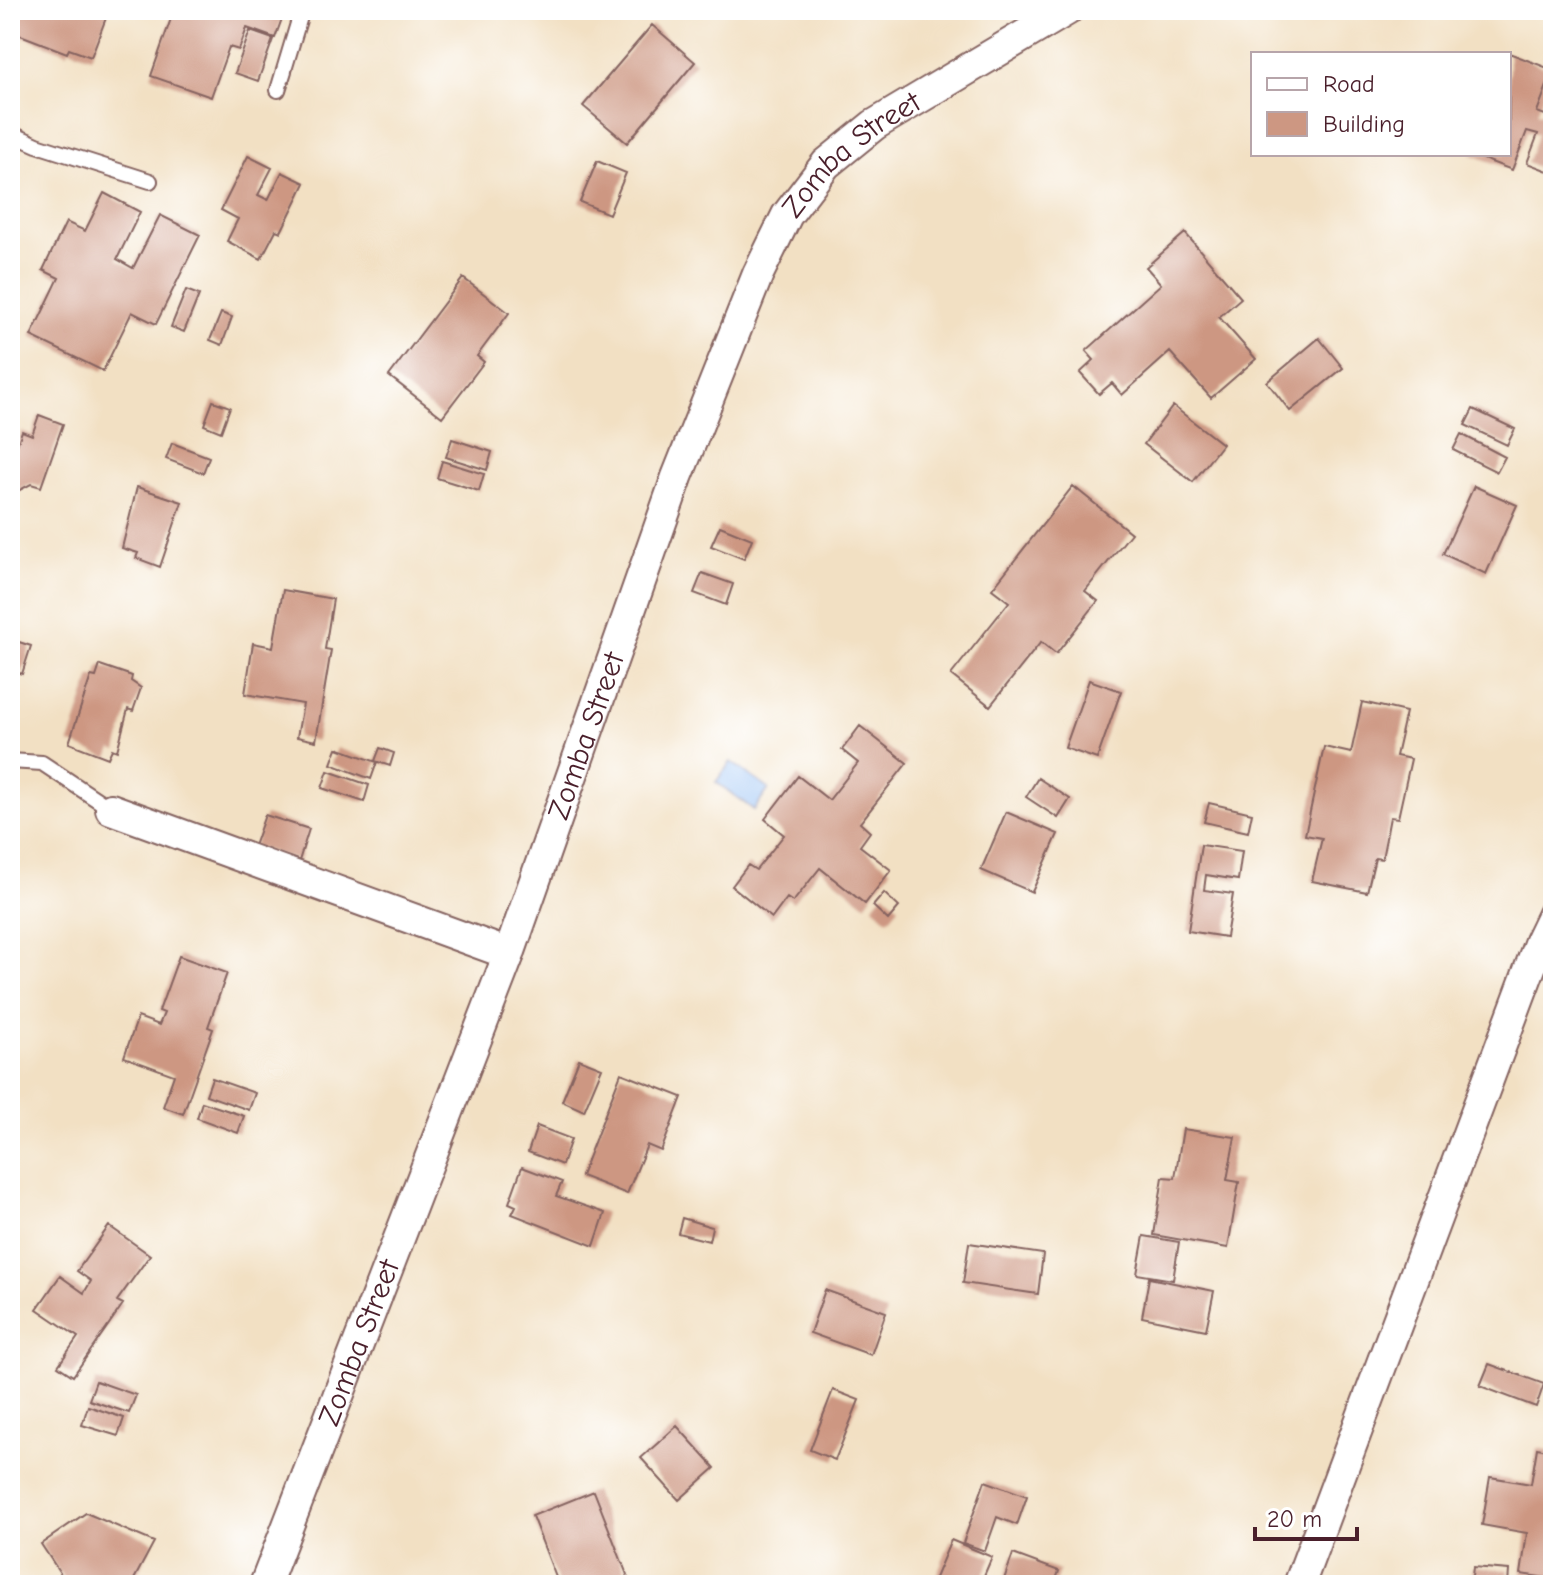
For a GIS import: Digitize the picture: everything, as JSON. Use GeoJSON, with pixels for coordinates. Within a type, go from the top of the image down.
{"type":"FeatureCollection","features":[{"type":"Feature","properties":{"kind":"street","name":"Zomba Street"},"geometry":{"type":"LineString","coordinates":[[265,1585],[509,954],[677,477],[758,274],[787,215],[826,164],[874,125],[1067,10]]}},
{"type":"Feature","properties":{"kind":"street"},"geometry":{"type":"LineString","coordinates":[[111,809],[509,954]]}},
{"type":"Feature","properties":{"kind":"street"},"geometry":{"type":"LineString","coordinates":[[1299,1585],[1553,914]]}},
{"type":"Feature","properties":{"kind":"lane"},"geometry":{"type":"LineString","coordinates":[[284,71],[278,90],[297,38],[302,10]]}},
{"type":"Feature","properties":{"kind":"lane"},"geometry":{"type":"LineString","coordinates":[[10,133],[37,145],[150,181]]}},
{"type":"Feature","properties":{"kind":"lane"},"geometry":{"type":"LineString","coordinates":[[10,761],[42,763],[111,809]]}},
{"type":"Feature","properties":{"kind":"water"},"geometry":{"type":"Polygon","coordinates":[[[731,762],[769,789],[754,810],[716,782],[731,762]]]}},
{"type":"Feature","properties":{"kind":"building"},"geometry":{"type":"Polygon","coordinates":[[[10,10],[109,10],[91,57],[69,49],[67,53],[10,31],[10,10]]]}},
{"type":"Feature","properties":{"kind":"building"},"geometry":{"type":"Polygon","coordinates":[[[174,10],[285,10],[275,38],[247,28],[239,50],[229,47],[211,97],[151,76],[174,10]]]}},
{"type":"Feature","properties":{"kind":"building"},"geometry":{"type":"Polygon","coordinates":[[[652,25],[695,62],[627,143],[583,106],[652,25]]]}},
{"type":"Feature","properties":{"kind":"building"},"geometry":{"type":"Polygon","coordinates":[[[250,31],[273,39],[258,81],[235,73],[250,31]]]}},
{"type":"Feature","properties":{"kind":"building"},"geometry":{"type":"Polygon","coordinates":[[[1511,54],[1553,70],[1537,112],[1553,118],[1553,173],[1527,163],[1538,134],[1527,131],[1512,170],[1475,156],[1511,156],[1511,54]]]}},
{"type":"Feature","properties":{"kind":"building"},"geometry":{"type":"Polygon","coordinates":[[[248,156],[272,168],[258,195],[268,200],[282,172],[305,183],[281,232],[276,230],[261,259],[227,241],[238,219],[221,210],[248,156]]]}},
{"type":"Feature","properties":{"kind":"building"},"geometry":{"type":"Polygon","coordinates":[[[597,161],[626,173],[609,214],[580,202],[597,161]]]}},
{"type":"Feature","properties":{"kind":"building"},"geometry":{"type":"Polygon","coordinates":[[[104,193],[140,212],[117,259],[133,268],[160,215],[200,235],[156,324],[132,312],[103,371],[31,336],[59,278],[43,270],[66,222],[85,231],[104,193]]]}},
{"type":"Feature","properties":{"kind":"building"},"geometry":{"type":"Polygon","coordinates":[[[1185,233],[1241,298],[1219,317],[1256,359],[1211,398],[1170,352],[1122,395],[1112,383],[1099,394],[1080,373],[1094,360],[1086,351],[1161,284],[1146,267],[1185,233]]]}},
{"type":"Feature","properties":{"kind":"building"},"geometry":{"type":"Polygon","coordinates":[[[463,278],[509,313],[477,356],[484,362],[442,417],[389,376],[463,278]]]}},
{"type":"Feature","properties":{"kind":"building"},"geometry":{"type":"Polygon","coordinates":[[[186,290],[199,295],[184,332],[171,327],[186,290]]]}},
{"type":"Feature","properties":{"kind":"building"},"geometry":{"type":"Polygon","coordinates":[[[221,313],[232,317],[222,345],[210,340],[221,313]]]}},
{"type":"Feature","properties":{"kind":"building"},"geometry":{"type":"Polygon","coordinates":[[[1319,338],[1343,368],[1290,411],[1267,382],[1319,338]]]}},
{"type":"Feature","properties":{"kind":"building"},"geometry":{"type":"Polygon","coordinates":[[[213,401],[230,407],[221,432],[204,425],[213,401]]]}},
{"type":"Feature","properties":{"kind":"building"},"geometry":{"type":"Polygon","coordinates":[[[1173,406],[1222,444],[1193,482],[1144,444],[1173,406]]]}},
{"type":"Feature","properties":{"kind":"building"},"geometry":{"type":"Polygon","coordinates":[[[1473,409],[1515,429],[1507,445],[1465,425],[1473,409]]]}},
{"type":"Feature","properties":{"kind":"building"},"geometry":{"type":"Polygon","coordinates":[[[39,415],[63,424],[41,487],[31,484],[10,495],[10,480],[15,477],[10,476],[10,465],[22,431],[32,435],[39,415]]]}},
{"type":"Feature","properties":{"kind":"building"},"geometry":{"type":"Polygon","coordinates":[[[1461,434],[1505,457],[1497,472],[1453,450],[1461,434]]]}},
{"type":"Feature","properties":{"kind":"building"},"geometry":{"type":"Polygon","coordinates":[[[452,439],[492,452],[487,470],[446,457],[452,439]]]}},
{"type":"Feature","properties":{"kind":"building"},"geometry":{"type":"Polygon","coordinates":[[[172,443],[209,457],[203,473],[166,459],[172,443]]]}},
{"type":"Feature","properties":{"kind":"building"},"geometry":{"type":"Polygon","coordinates":[[[442,461],[484,474],[479,491],[437,478],[442,461]]]}},
{"type":"Feature","properties":{"kind":"building"},"geometry":{"type":"Polygon","coordinates":[[[1073,486],[1131,533],[1085,591],[1098,601],[1056,654],[1041,642],[990,706],[951,675],[1009,602],[992,589],[1073,486]]]}},
{"type":"Feature","properties":{"kind":"building"},"geometry":{"type":"Polygon","coordinates":[[[1474,486],[1517,505],[1486,574],[1443,554],[1474,486]]]}},
{"type":"Feature","properties":{"kind":"building"},"geometry":{"type":"Polygon","coordinates":[[[137,487],[182,502],[160,567],[136,558],[138,553],[122,548],[137,487]]]}},
{"type":"Feature","properties":{"kind":"building"},"geometry":{"type":"Polygon","coordinates":[[[720,526],[752,539],[744,559],[711,546],[720,526]]]}},
{"type":"Feature","properties":{"kind":"building"},"geometry":{"type":"Polygon","coordinates":[[[702,573],[733,584],[726,605],[694,593],[702,573]]]}},
{"type":"Feature","properties":{"kind":"building"},"geometry":{"type":"Polygon","coordinates":[[[283,590],[333,599],[325,649],[331,650],[316,741],[297,737],[303,704],[245,694],[253,643],[273,647],[283,590]]]}},
{"type":"Feature","properties":{"kind":"building"},"geometry":{"type":"Polygon","coordinates":[[[10,639],[31,646],[22,674],[10,670],[10,639]]]}},
{"type":"Feature","properties":{"kind":"building"},"geometry":{"type":"Polygon","coordinates":[[[100,665],[132,676],[131,681],[141,688],[133,711],[128,709],[117,751],[112,749],[108,758],[69,743],[91,676],[96,677],[100,665]]]}},
{"type":"Feature","properties":{"kind":"building"},"geometry":{"type":"Polygon","coordinates":[[[1089,680],[1121,691],[1097,759],[1065,748],[1089,680]]]}},
{"type":"Feature","properties":{"kind":"building"},"geometry":{"type":"Polygon","coordinates":[[[1362,702],[1406,712],[1396,756],[1411,759],[1398,818],[1390,817],[1382,859],[1375,858],[1367,892],[1312,881],[1322,838],[1305,835],[1324,747],[1351,753],[1362,702]]]}},
{"type":"Feature","properties":{"kind":"building"},"geometry":{"type":"Polygon","coordinates":[[[860,726],[907,763],[860,823],[870,832],[860,846],[891,870],[865,904],[820,868],[793,902],[787,898],[772,918],[732,886],[748,865],[756,870],[784,835],[765,819],[798,776],[829,800],[858,763],[842,750],[860,726]]]}},
{"type":"Feature","properties":{"kind":"building"},"geometry":{"type":"Polygon","coordinates":[[[337,748],[377,762],[371,779],[331,764],[337,748]]]}},
{"type":"Feature","properties":{"kind":"building"},"geometry":{"type":"Polygon","coordinates":[[[380,748],[394,753],[390,766],[375,761],[380,748]]]}},
{"type":"Feature","properties":{"kind":"building"},"geometry":{"type":"Polygon","coordinates":[[[328,771],[369,785],[364,802],[322,788],[328,771]]]}},
{"type":"Feature","properties":{"kind":"building"},"geometry":{"type":"Polygon","coordinates":[[[1038,778],[1070,799],[1058,818],[1026,797],[1038,778]]]}},
{"type":"Feature","properties":{"kind":"building"},"geometry":{"type":"Polygon","coordinates":[[[1209,803],[1252,813],[1248,832],[1204,822],[1209,803]]]}},
{"type":"Feature","properties":{"kind":"building"},"geometry":{"type":"Polygon","coordinates":[[[1006,812],[1058,834],[1032,892],[981,870],[1006,812]]]}},
{"type":"Feature","properties":{"kind":"building"},"geometry":{"type":"Polygon","coordinates":[[[265,815],[309,829],[299,861],[254,846],[265,815]]]}},
{"type":"Feature","properties":{"kind":"building"},"geometry":{"type":"Polygon","coordinates":[[[1201,845],[1242,851],[1238,880],[1206,875],[1204,890],[1233,894],[1226,937],[1188,931],[1201,845]]]}},
{"type":"Feature","properties":{"kind":"building"},"geometry":{"type":"Polygon","coordinates":[[[884,893],[899,907],[888,920],[873,906],[884,893]]]}},
{"type":"Feature","properties":{"kind":"building"},"geometry":{"type":"Polygon","coordinates":[[[179,956],[227,973],[208,1027],[213,1029],[183,1114],[163,1107],[174,1075],[124,1057],[138,1017],[159,1025],[164,1013],[159,1011],[179,956]]]}},
{"type":"Feature","properties":{"kind":"building"},"geometry":{"type":"Polygon","coordinates":[[[579,1059],[602,1068],[584,1111],[562,1101],[579,1059]]]}},
{"type":"Feature","properties":{"kind":"building"},"geometry":{"type":"Polygon","coordinates":[[[621,1073],[682,1097],[661,1151],[647,1145],[627,1194],[581,1176],[621,1073]]]}},
{"type":"Feature","properties":{"kind":"building"},"geometry":{"type":"Polygon","coordinates":[[[212,1078],[255,1093],[249,1110],[206,1095],[212,1078]]]}},
{"type":"Feature","properties":{"kind":"building"},"geometry":{"type":"Polygon","coordinates":[[[202,1102],[244,1116],[238,1133],[197,1118],[202,1102]]]}},
{"type":"Feature","properties":{"kind":"building"},"geometry":{"type":"Polygon","coordinates":[[[537,1126],[571,1139],[562,1165],[528,1152],[537,1126]]]}},
{"type":"Feature","properties":{"kind":"building"},"geometry":{"type":"Polygon","coordinates":[[[1183,1129],[1235,1137],[1227,1180],[1239,1182],[1228,1248],[1154,1235],[1163,1177],[1175,1178],[1183,1129]]]}},
{"type":"Feature","properties":{"kind":"building"},"geometry":{"type":"Polygon","coordinates":[[[522,1167],[562,1182],[556,1196],[605,1213],[594,1246],[512,1214],[516,1206],[509,1203],[522,1167]]]}},
{"type":"Feature","properties":{"kind":"building"},"geometry":{"type":"Polygon","coordinates":[[[682,1218],[712,1227],[709,1241],[678,1233],[682,1218]]]}},
{"type":"Feature","properties":{"kind":"building"},"geometry":{"type":"Polygon","coordinates":[[[109,1226],[150,1255],[117,1301],[123,1304],[73,1376],[58,1366],[78,1337],[37,1309],[60,1276],[84,1293],[91,1281],[77,1271],[109,1226]]]}},
{"type":"Feature","properties":{"kind":"building"},"geometry":{"type":"Polygon","coordinates":[[[1144,1236],[1179,1242],[1173,1280],[1137,1274],[1144,1236]]]}},
{"type":"Feature","properties":{"kind":"building"},"geometry":{"type":"Polygon","coordinates":[[[969,1243],[1043,1254],[1038,1294],[963,1283],[969,1243]]]}},
{"type":"Feature","properties":{"kind":"building"},"geometry":{"type":"Polygon","coordinates":[[[1149,1278],[1214,1291],[1206,1330],[1142,1317],[1149,1278]]]}},
{"type":"Feature","properties":{"kind":"building"},"geometry":{"type":"Polygon","coordinates":[[[825,1290],[886,1312],[871,1355],[810,1333],[825,1290]]]}},
{"type":"Feature","properties":{"kind":"building"},"geometry":{"type":"Polygon","coordinates":[[[1489,1364],[1544,1384],[1536,1407],[1480,1386],[1489,1364]]]}},
{"type":"Feature","properties":{"kind":"building"},"geometry":{"type":"Polygon","coordinates":[[[96,1381],[136,1395],[129,1413],[89,1400],[96,1381]]]}},
{"type":"Feature","properties":{"kind":"building"},"geometry":{"type":"Polygon","coordinates":[[[833,1390],[859,1400],[835,1460],[810,1450],[833,1390]]]}},
{"type":"Feature","properties":{"kind":"building"},"geometry":{"type":"Polygon","coordinates":[[[88,1406],[124,1418],[118,1436],[82,1425],[88,1406]]]}},
{"type":"Feature","properties":{"kind":"building"},"geometry":{"type":"Polygon","coordinates":[[[677,1426],[715,1468],[679,1500],[641,1458],[677,1426]]]}},
{"type":"Feature","properties":{"kind":"building"},"geometry":{"type":"Polygon","coordinates":[[[1537,1448],[1553,1451],[1553,1579],[1521,1574],[1527,1533],[1482,1525],[1490,1477],[1531,1484],[1537,1448]]]}},
{"type":"Feature","properties":{"kind":"building"},"geometry":{"type":"Polygon","coordinates":[[[985,1481],[1027,1496],[1017,1525],[997,1517],[985,1551],[963,1543],[985,1481]]]}},
{"type":"Feature","properties":{"kind":"building"},"geometry":{"type":"Polygon","coordinates":[[[594,1491],[631,1585],[559,1585],[532,1516],[594,1491]]]}},
{"type":"Feature","properties":{"kind":"building"},"geometry":{"type":"Polygon","coordinates":[[[86,1513],[154,1542],[131,1585],[68,1585],[41,1544],[86,1513]]]}},
{"type":"Feature","properties":{"kind":"building"},"geometry":{"type":"Polygon","coordinates":[[[951,1540],[992,1557],[980,1585],[932,1585],[951,1540]]]}},
{"type":"Feature","properties":{"kind":"building"},"geometry":{"type":"Polygon","coordinates":[[[1013,1554],[1059,1571],[1054,1585],[1002,1585],[1013,1554]]]}},
{"type":"Feature","properties":{"kind":"building"},"geometry":{"type":"Polygon","coordinates":[[[1473,1567],[1509,1570],[1508,1585],[1471,1585],[1473,1567]]]}}]}
